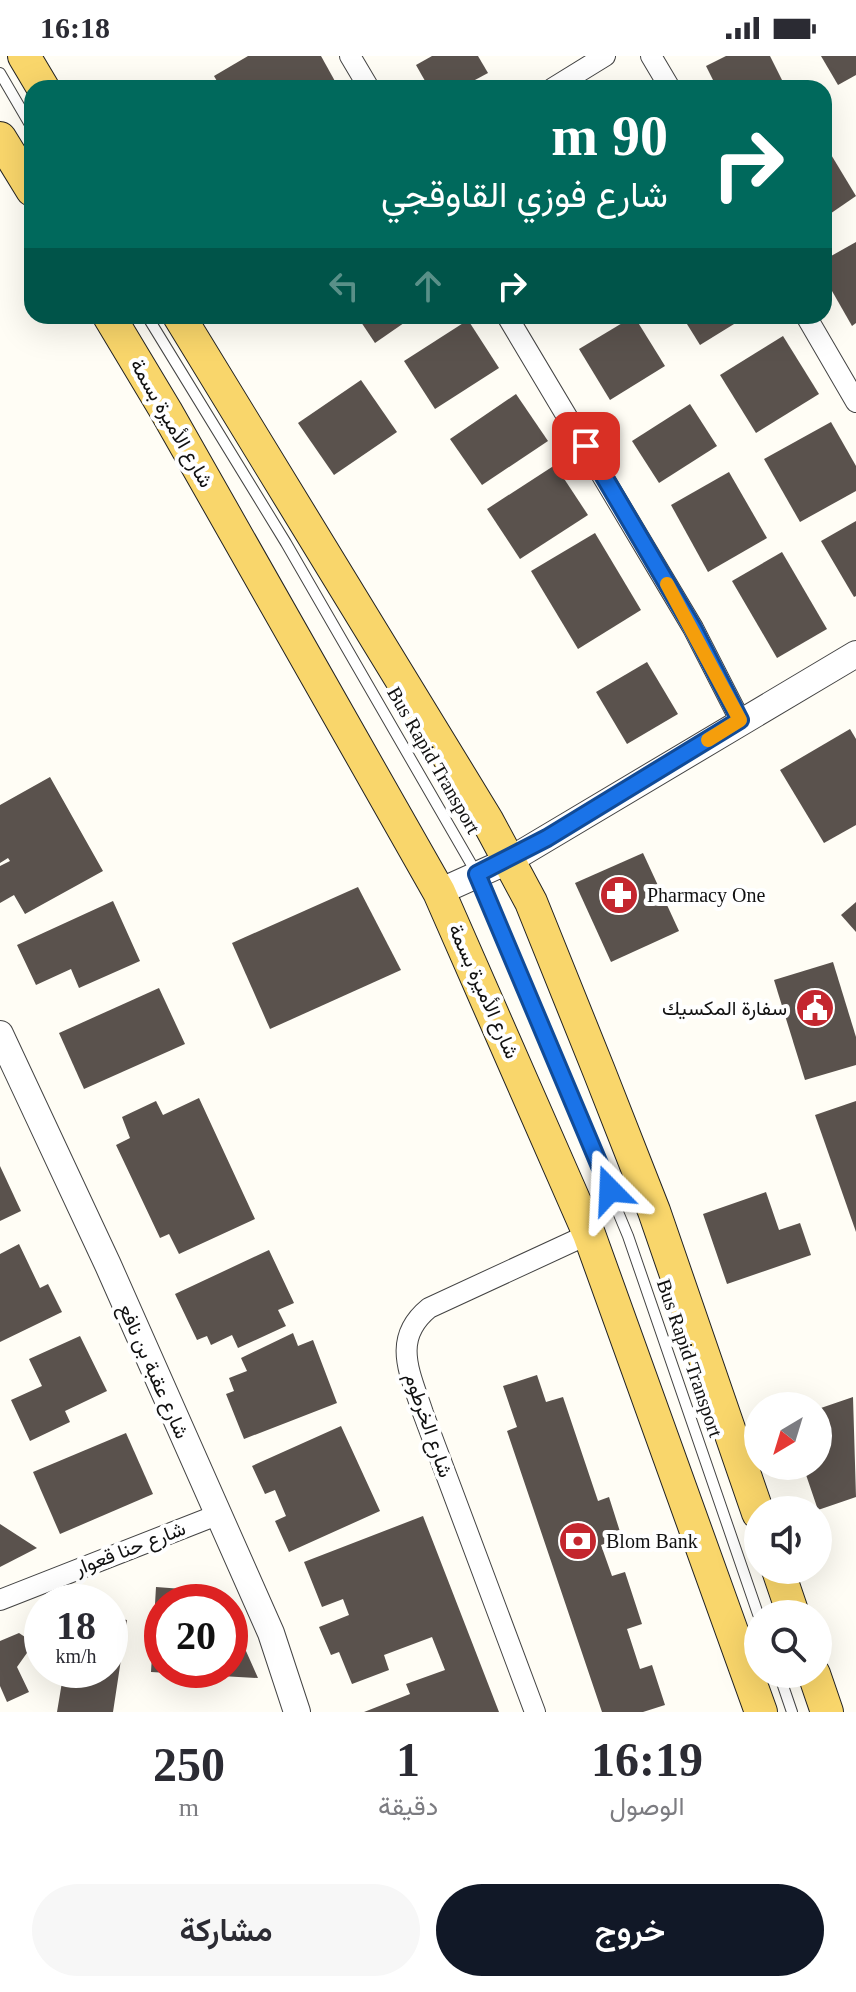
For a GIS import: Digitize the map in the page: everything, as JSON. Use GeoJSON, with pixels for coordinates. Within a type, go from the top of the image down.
{"type":"FeatureCollection","features":[{"type":"Feature","properties":{"kind":"main road"},"geometry":{"type":"LineString","coordinates":[[24,56],[38,80]]}},
{"type":"Feature","properties":{"kind":"main road"},"geometry":{"type":"LineString","coordinates":[[0,138],[24,177]]}},
{"type":"Feature","properties":{"kind":"main road","name":"شارع الأميرة بسمة"},"geometry":{"type":"LineString","coordinates":[[114,324],[174,424],[439,892],[589,1234],[761,1712]]}},
{"type":"Feature","properties":{"kind":"main road"},"geometry":{"type":"LineString","coordinates":[[186,324],[510,860],[531,902],[654,1211],[752,1496]]}},
{"type":"Feature","properties":{"kind":"main road"},"geometry":{"type":"LineString","coordinates":[[819,1688],[827,1712]]}},
{"type":"Feature","properties":{"kind":"street"},"geometry":{"type":"LineString","coordinates":[[350,56],[364,80]]}},
{"type":"Feature","properties":{"kind":"street"},"geometry":{"type":"LineString","coordinates":[[566,80],[605,56]]}},
{"type":"Feature","properties":{"kind":"street"},"geometry":{"type":"LineString","coordinates":[[651,56],[665,80]]}},
{"type":"Feature","properties":{"kind":"street"},"geometry":{"type":"LineString","coordinates":[[512,324],[693,628],[740,720]]}},
{"type":"Feature","properties":{"kind":"street"},"geometry":{"type":"LineString","coordinates":[[812,324],[850,376],[856,402]]}},
{"type":"Feature","properties":{"kind":"street"},"geometry":{"type":"LineString","coordinates":[[439,892],[510,860],[740,720],[856,654]]}},
{"type":"Feature","properties":{"kind":"street","name":"شارع عقبة بن نافع"},"geometry":{"type":"LineString","coordinates":[[0,1034],[108,1265],[271,1633],[297,1712]]}},
{"type":"Feature","properties":{"kind":"street","name":"شارع الخرطوم"},"geometry":{"type":"LineString","coordinates":[[535,1712],[423,1413],[407,1365],[406,1341],[410,1328],[429,1308],[589,1234]]}},
{"type":"Feature","properties":{"kind":"street","name":"شارع حنا قعوار"},"geometry":{"type":"LineString","coordinates":[[0,1600],[217,1515]]}},
{"type":"Feature","properties":{"kind":"lane"},"geometry":{"type":"LineString","coordinates":[[0,73],[24,114]]}},
{"type":"Feature","properties":{"kind":"lane","name":"Bus Rapid Transport"},"geometry":{"type":"LineString","coordinates":[[152,324],[286,543],[477,874],[628,1236],[753,1600]]}},
{"type":"Feature","properties":{"kind":"lane"},"geometry":{"type":"LineString","coordinates":[[784,1688],[792,1712]]}},
{"type":"Feature","properties":{"kind":"building"},"geometry":{"type":"Polygon","coordinates":[[[248,56],[321,56],[334,80],[216,80],[214,76],[248,56]]]}},
{"type":"Feature","properties":{"kind":"building"},"geometry":{"type":"Polygon","coordinates":[[[432,56],[478,56],[488,73],[475,80],[424,80],[416,65],[432,56]]]}},
{"type":"Feature","properties":{"kind":"building"},"geometry":{"type":"Polygon","coordinates":[[[726,56],[770,56],[782,80],[713,80],[706,66],[726,56]]]}},
{"type":"Feature","properties":{"kind":"building"},"geometry":{"type":"Polygon","coordinates":[[[821,56],[856,56],[856,75],[838,85],[821,56]]]}},
{"type":"Feature","properties":{"kind":"building"},"geometry":{"type":"Polygon","coordinates":[[[832,156],[856,196],[832,212],[832,156]]]}},
{"type":"Feature","properties":{"kind":"building"},"geometry":{"type":"Polygon","coordinates":[[[856,242],[856,323],[852,326],[832,291],[832,256],[856,242]]]}},
{"type":"Feature","properties":{"kind":"building"},"geometry":{"type":"Polygon","coordinates":[[[362,324],[402,324],[375,343],[362,324]]]}},
{"type":"Feature","properties":{"kind":"building"},"geometry":{"type":"Polygon","coordinates":[[[462,324],[471,324],[499,368],[435,409],[404,361],[462,324]]]}},
{"type":"Feature","properties":{"kind":"building"},"geometry":{"type":"Polygon","coordinates":[[[621,324],[639,324],[665,366],[610,400],[579,349],[621,324]]]}},
{"type":"Feature","properties":{"kind":"building"},"geometry":{"type":"Polygon","coordinates":[[[687,324],[734,324],[700,345],[687,324]]]}},
{"type":"Feature","properties":{"kind":"building"},"geometry":{"type":"Polygon","coordinates":[[[783,336],[819,394],[756,433],[720,375],[783,336]]]}},
{"type":"Feature","properties":{"kind":"building"},"geometry":{"type":"Polygon","coordinates":[[[361,380],[397,432],[334,475],[298,423],[361,380]]]}},
{"type":"Feature","properties":{"kind":"building"},"geometry":{"type":"Polygon","coordinates":[[[516,394],[548,441],[482,485],[450,439],[516,394]]]}},
{"type":"Feature","properties":{"kind":"building"},"geometry":{"type":"Polygon","coordinates":[[[690,404],[717,446],[659,483],[632,441],[690,404]]]}},
{"type":"Feature","properties":{"kind":"building"},"geometry":{"type":"Polygon","coordinates":[[[831,422],[856,466],[856,491],[800,522],[764,459],[831,422]]]}},
{"type":"Feature","properties":{"kind":"building"},"geometry":{"type":"Polygon","coordinates":[[[555,465],[588,515],[520,559],[487,509],[555,465]]]}},
{"type":"Feature","properties":{"kind":"building"},"geometry":{"type":"Polygon","coordinates":[[[729,472],[767,538],[708,572],[671,505],[729,472]]]}},
{"type":"Feature","properties":{"kind":"building"},"geometry":{"type":"Polygon","coordinates":[[[856,521],[856,596],[854,597],[821,541],[856,521]]]}},
{"type":"Feature","properties":{"kind":"building"},"geometry":{"type":"Polygon","coordinates":[[[595,533],[641,610],[578,649],[531,571],[595,533]]]}},
{"type":"Feature","properties":{"kind":"building"},"geometry":{"type":"Polygon","coordinates":[[[782,552],[827,629],[777,658],[732,581],[782,552]]]}},
{"type":"Feature","properties":{"kind":"building"},"geometry":{"type":"Polygon","coordinates":[[[647,662],[678,714],[627,744],[596,692],[647,662]]]}},
{"type":"Feature","properties":{"kind":"building"},"geometry":{"type":"Polygon","coordinates":[[[850,729],[856,739],[856,825],[824,843],[780,770],[850,729]]]}},
{"type":"Feature","properties":{"kind":"building"},"geometry":{"type":"Polygon","coordinates":[[[50,777],[103,871],[25,914],[14,895],[0,903],[0,866],[10,861],[8,858],[0,863],[0,805],[50,777]]]}},
{"type":"Feature","properties":{"kind":"building"},"geometry":{"type":"Polygon","coordinates":[[[643,853],[679,931],[611,962],[575,883],[643,853]]]}},
{"type":"Feature","properties":{"kind":"building"},"geometry":{"type":"Polygon","coordinates":[[[358,887],[401,970],[270,1029],[232,943],[358,887]]]}},
{"type":"Feature","properties":{"kind":"building"},"geometry":{"type":"Polygon","coordinates":[[[113,901],[140,961],[79,988],[71,969],[36,985],[17,945],[113,901]]]}},
{"type":"Feature","properties":{"kind":"building"},"geometry":{"type":"Polygon","coordinates":[[[856,902],[856,932],[841,915],[856,902]]]}},
{"type":"Feature","properties":{"kind":"building","name":"سفارة المكسيك"},"geometry":{"type":"Polygon","coordinates":[[[833,962],[856,1037],[856,1065],[805,1080],[774,980],[833,962]]]}},
{"type":"Feature","properties":{"kind":"building"},"geometry":{"type":"Polygon","coordinates":[[[159,988],[185,1044],[84,1089],[59,1033],[159,988]]]}},
{"type":"Feature","properties":{"kind":"building"},"geometry":{"type":"Polygon","coordinates":[[[199,1098],[255,1219],[179,1254],[169,1234],[160,1238],[116,1145],[130,1138],[122,1117],[156,1101],[163,1115],[199,1098]]]}},
{"type":"Feature","properties":{"kind":"building"},"geometry":{"type":"Polygon","coordinates":[[[856,1101],[856,1232],[815,1115],[856,1101]]]}},
{"type":"Feature","properties":{"kind":"building"},"geometry":{"type":"Polygon","coordinates":[[[0,1166],[21,1211],[0,1221],[0,1166]]]}},
{"type":"Feature","properties":{"kind":"building"},"geometry":{"type":"Polygon","coordinates":[[[766,1192],[779,1230],[800,1223],[811,1255],[727,1284],[703,1214],[766,1192]]]}},
{"type":"Feature","properties":{"kind":"building"},"geometry":{"type":"Polygon","coordinates":[[[19,1244],[40,1288],[48,1284],[62,1312],[0,1342],[0,1254],[19,1244]]]}},
{"type":"Feature","properties":{"kind":"building"},"geometry":{"type":"Polygon","coordinates":[[[269,1250],[294,1303],[278,1310],[286,1326],[238,1348],[232,1335],[211,1345],[207,1336],[197,1340],[175,1294],[269,1250]]]}},
{"type":"Feature","properties":{"kind":"building"},"geometry":{"type":"Polygon","coordinates":[[[293,1333],[298,1346],[313,1340],[337,1403],[244,1439],[226,1394],[234,1391],[229,1378],[247,1371],[241,1358],[293,1333]]]}},
{"type":"Feature","properties":{"kind":"building"},"geometry":{"type":"Polygon","coordinates":[[[80,1336],[107,1391],[65,1411],[70,1422],[30,1441],[11,1400],[42,1386],[29,1359],[80,1336]]]}},
{"type":"Feature","properties":{"kind":"building","name":"Blom Bank"},"geometry":{"type":"Polygon","coordinates":[[[537,1375],[546,1402],[563,1397],[598,1501],[609,1497],[622,1538],[601,1545],[612,1576],[625,1572],[642,1624],[627,1629],[640,1669],[652,1665],[665,1705],[643,1712],[602,1712],[507,1431],[517,1427],[503,1386],[537,1375]]]}},
{"type":"Feature","properties":{"kind":"building"},"geometry":{"type":"Polygon","coordinates":[[[853,1397],[856,1497],[832,1505],[832,1496],[813,1496],[808,1480],[832,1480],[832,1404],[853,1397]]]}},
{"type":"Feature","properties":{"kind":"building"},"geometry":{"type":"Polygon","coordinates":[[[341,1426],[380,1511],[289,1552],[275,1521],[286,1516],[275,1490],[265,1494],[252,1466],[341,1426]]]}},
{"type":"Feature","properties":{"kind":"building"},"geometry":{"type":"Polygon","coordinates":[[[126,1433],[153,1494],[60,1534],[33,1472],[126,1433]]]}},
{"type":"Feature","properties":{"kind":"building"},"geometry":{"type":"Polygon","coordinates":[[[423,1516],[499,1712],[364,1712],[410,1694],[406,1684],[445,1670],[432,1637],[384,1655],[389,1670],[352,1684],[339,1652],[331,1655],[319,1627],[349,1615],[343,1599],[322,1607],[304,1562],[423,1516]]]}},
{"type":"Feature","properties":{"kind":"building"},"geometry":{"type":"Polygon","coordinates":[[[0,1524],[37,1548],[0,1567],[0,1524]]]}},
{"type":"Feature","properties":{"kind":"building"},"geometry":{"type":"Polygon","coordinates":[[[19,1633],[24,1636],[24,1657],[17,1667],[24,1688],[29,1692],[7,1702],[0,1686],[0,1641],[19,1633]]]}},
{"type":"Feature","properties":{"kind":"building"},"geometry":{"type":"Polygon","coordinates":[[[248,1656],[258,1678],[248,1677],[248,1656]]]}},
{"type":"Feature","properties":{"kind":"building"},"geometry":{"type":"Polygon","coordinates":[[[61,1688],[117,1688],[113,1712],[57,1712],[61,1688]]]}},
{"type":"Feature","properties":{"kind":"slow traffic"},"geometry":{"type":"LineString","coordinates":[[667,584],[740,720],[708,740]]}},
{"type":"Feature","properties":{"kind":"place","name":"Pharmacy One"},"geometry":{"type":"Point","coordinates":[619,895]}},
{"type":"Feature","properties":{"kind":"place","name":"سفارة المكسيك"},"geometry":{"type":"Point","coordinates":[815,1008]}},
{"type":"Feature","properties":{"kind":"place","name":"Blom Bank"},"geometry":{"type":"Point","coordinates":[578,1541]}},
{"type":"Feature","properties":{"kind":"route"},"geometry":{"type":"LineString","coordinates":[[586,446],[693,628],[740,720],[510,860],[477,874],[610,1190]]}}]}
